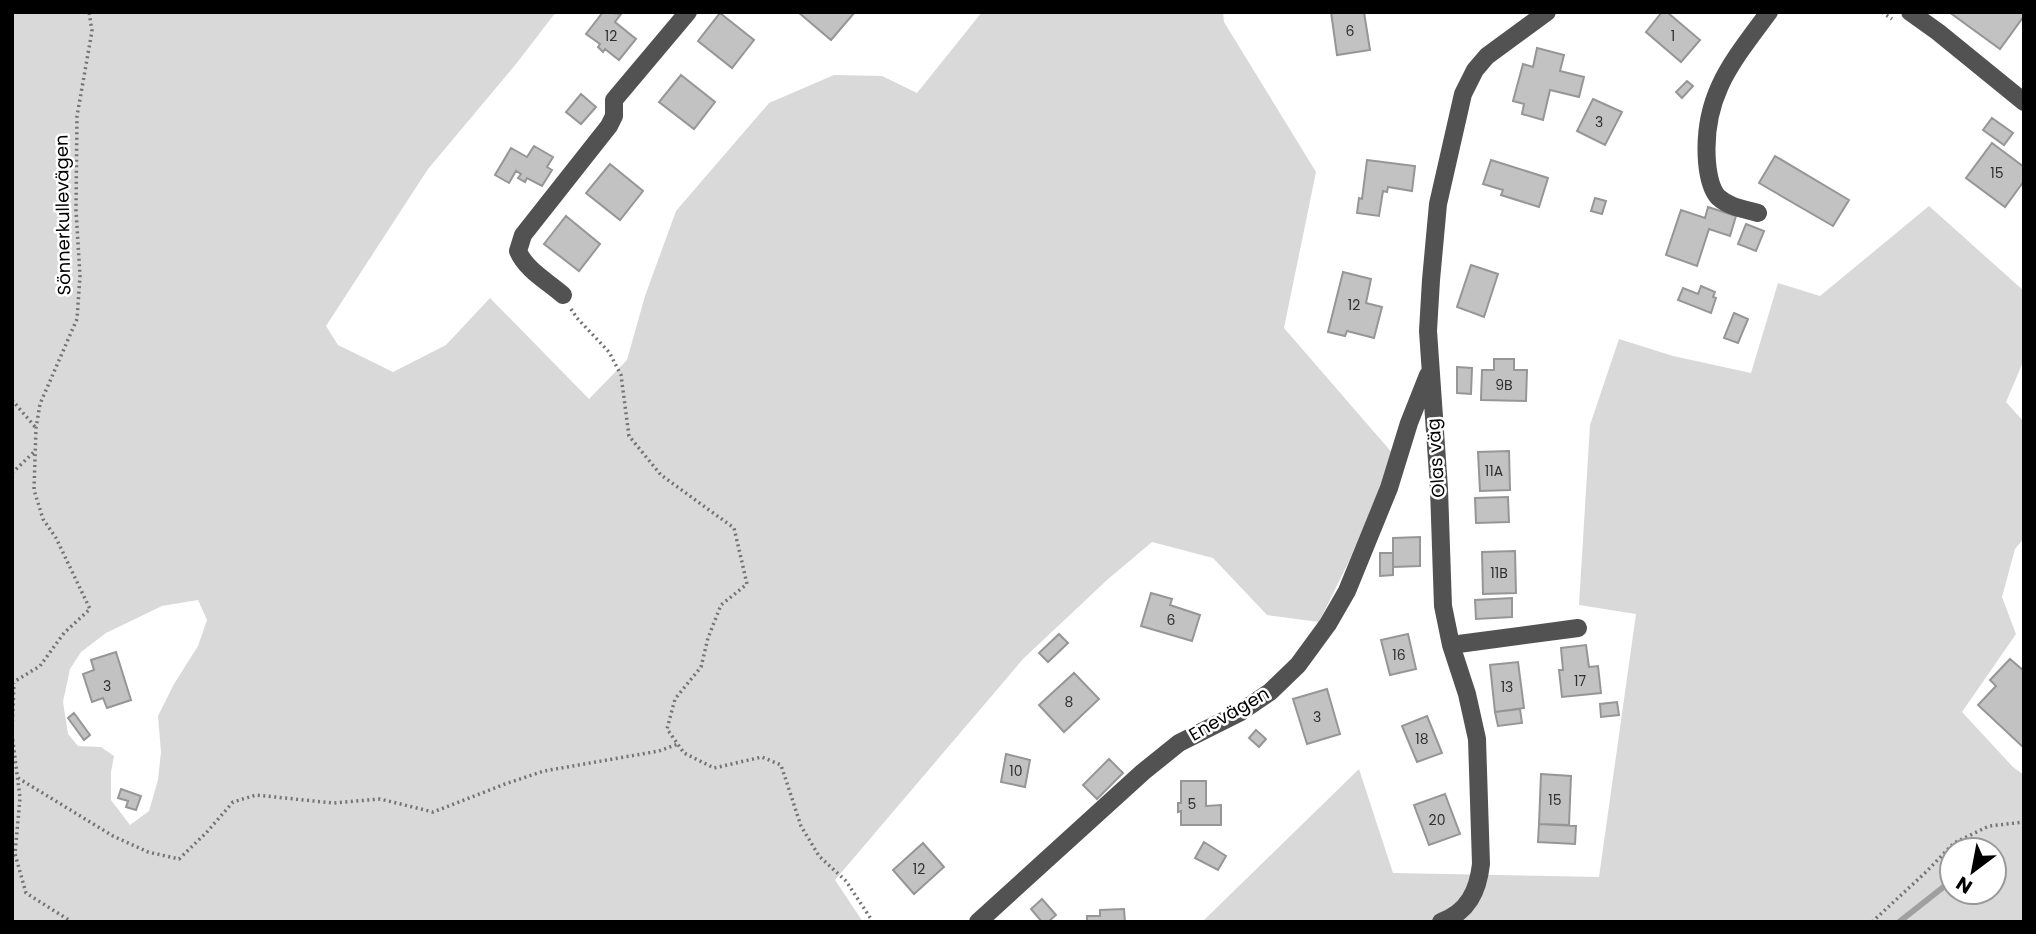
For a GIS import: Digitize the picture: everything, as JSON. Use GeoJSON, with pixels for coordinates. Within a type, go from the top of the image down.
{"type":"FeatureCollection","features":[{"type":"Feature","properties":{"kind":"street"},"geometry":{"type":"LineString","coordinates":[[563,295],[527,266],[517,251],[523,236],[609,126],[614,116],[614,100],[688,12]]}},
{"type":"Feature","properties":{"kind":"street","name":"Olas väg"},"geometry":{"type":"LineString","coordinates":[[1440,922],[1463,910],[1469,902],[1477,886],[1481,864],[1477,739],[1443,606],[1429,307],[1438,204],[1463,94],[1475,70],[1487,56],[1547,12]]}},
{"type":"Feature","properties":{"kind":"street"},"geometry":{"type":"LineString","coordinates":[[1758,213],[1730,205],[1713,191],[1705,139],[1714,97],[1724,76],[1769,12]]}},
{"type":"Feature","properties":{"kind":"street"},"geometry":{"type":"LineString","coordinates":[[1910,12],[2024,102]]}},
{"type":"Feature","properties":{"kind":"street","name":"Enevägen"},"geometry":{"type":"LineString","coordinates":[[978,922],[1179,743],[1239,713],[1270,692],[1298,664],[1328,624],[1351,581],[1389,488],[1409,423],[1430,369]]}},
{"type":"Feature","properties":{"kind":"street"},"geometry":{"type":"LineString","coordinates":[[1451,645],[1578,628]]}},
{"type":"Feature","properties":{"kind":"path","name":"Sönnerkullevägen"},"geometry":{"type":"LineString","coordinates":[[13,682],[40,666],[64,633],[90,609],[43,519],[34,490],[36,428],[40,404],[77,319],[80,276],[76,210],[77,116],[92,31],[89,12]]}},
{"type":"Feature","properties":{"kind":"path"},"geometry":{"type":"LineString","coordinates":[[563,295],[577,318],[609,352],[621,375],[629,436],[661,475],[734,528],[747,584],[721,605],[708,638],[701,667],[675,699],[667,729],[684,753],[714,768],[762,757],[781,765],[801,826],[819,856],[846,881],[873,922]]}},
{"type":"Feature","properties":{"kind":"path"},"geometry":{"type":"LineString","coordinates":[[12,400],[36,428]]}},
{"type":"Feature","properties":{"kind":"path"},"geometry":{"type":"LineString","coordinates":[[12,473],[36,451]]}},
{"type":"Feature","properties":{"kind":"path"},"geometry":{"type":"LineString","coordinates":[[13,682],[12,734],[20,798],[15,854],[26,893],[72,922]]}},
{"type":"Feature","properties":{"kind":"path"},"geometry":{"type":"LineString","coordinates":[[18,778],[113,836],[148,852],[179,859],[233,802],[256,795],[333,803],[380,799],[433,812],[544,771],[659,751],[678,744]]}},
{"type":"Feature","properties":{"kind":"path"},"geometry":{"type":"LineString","coordinates":[[1872,922],[1954,843],[1989,826],[2024,822]]}},
{"type":"Feature","properties":{"kind":"shaded area"},"geometry":{"type":"Polygon","coordinates":[[[12,12],[556,12],[428,169],[326,326],[338,345],[393,372],[446,345],[490,298],[589,399],[627,360],[645,296],[676,211],[769,103],[834,75],[882,76],[917,93],[982,12],[1223,12],[1224,22],[1316,172],[1284,328],[1394,455],[1350,559],[1319,622],[1267,615],[1213,558],[1152,542],[1023,659],[835,880],[863,922],[12,922],[12,12]],[[198,600],[162,606],[106,633],[81,652],[70,669],[63,702],[68,734],[78,746],[101,747],[114,756],[111,800],[130,825],[149,811],[158,780],[161,752],[158,716],[198,646],[207,620],[198,600]]]}},
{"type":"Feature","properties":{"kind":"shaded area"},"geometry":{"type":"Polygon","coordinates":[[[1929,206],[2024,291],[2024,360],[2006,402],[2024,422],[2024,538],[2015,549],[2002,597],[2016,634],[1962,712],[2013,767],[2024,775],[2024,922],[1202,922],[1359,769],[1393,873],[1599,877],[1636,614],[1579,605],[1590,425],[1619,339],[1673,356],[1751,373],[1778,283],[1820,296],[1929,206]]]}},
{"type":"Feature","properties":{"kind":"building"},"geometry":{"type":"Polygon","coordinates":[[[603,12],[621,14],[615,22],[636,39],[619,60],[605,49],[603,52],[598,47],[600,44],[586,34],[603,12]]]}},
{"type":"Feature","properties":{"kind":"building"},"geometry":{"type":"Polygon","coordinates":[[[798,12],[855,12],[831,40],[798,12]]]}},
{"type":"Feature","properties":{"kind":"building"},"geometry":{"type":"Polygon","coordinates":[[[1331,12],[1364,12],[1370,50],[1337,55],[1331,12]]]}},
{"type":"Feature","properties":{"kind":"building"},"geometry":{"type":"Polygon","coordinates":[[[1662,12],[1667,12],[1700,40],[1681,62],[1646,32],[1662,12]]]}},
{"type":"Feature","properties":{"kind":"building"},"geometry":{"type":"Polygon","coordinates":[[[1949,12],[2023,12],[2024,16],[2000,49],[1949,12]]]}},
{"type":"Feature","properties":{"kind":"building"},"geometry":{"type":"Polygon","coordinates":[[[720,13],[754,40],[732,68],[698,41],[720,13]]]}},
{"type":"Feature","properties":{"kind":"building"},"geometry":{"type":"Polygon","coordinates":[[[1537,48],[1564,55],[1560,71],[1584,77],[1579,97],[1550,90],[1543,120],[1522,114],[1524,104],[1513,101],[1523,64],[1533,67],[1537,48]]]}},
{"type":"Feature","properties":{"kind":"building"},"geometry":{"type":"Polygon","coordinates":[[[681,75],[715,102],[694,129],[659,102],[681,75]]]}},
{"type":"Feature","properties":{"kind":"building"},"geometry":{"type":"Polygon","coordinates":[[[1687,81],[1693,86],[1682,98],[1676,92],[1687,81]]]}},
{"type":"Feature","properties":{"kind":"building"},"geometry":{"type":"Polygon","coordinates":[[[581,94],[596,107],[581,124],[566,112],[581,94]]]}},
{"type":"Feature","properties":{"kind":"building"},"geometry":{"type":"Polygon","coordinates":[[[1593,99],[1622,112],[1605,145],[1577,131],[1593,99]]]}},
{"type":"Feature","properties":{"kind":"building"},"geometry":{"type":"Polygon","coordinates":[[[1992,118],[2013,133],[2004,145],[1983,130],[1992,118]]]}},
{"type":"Feature","properties":{"kind":"building"},"geometry":{"type":"Polygon","coordinates":[[[1992,143],[2024,167],[2024,181],[2005,207],[1966,178],[1992,143]]]}},
{"type":"Feature","properties":{"kind":"building"},"geometry":{"type":"Polygon","coordinates":[[[534,146],[553,157],[547,167],[552,170],[542,186],[527,178],[525,182],[518,178],[521,174],[516,171],[509,183],[495,175],[511,148],[527,157],[534,146]]]}},
{"type":"Feature","properties":{"kind":"building"},"geometry":{"type":"Polygon","coordinates":[[[1775,156],[1849,200],[1833,226],[1759,183],[1775,156]]]}},
{"type":"Feature","properties":{"kind":"building"},"geometry":{"type":"Polygon","coordinates":[[[1367,160],[1415,166],[1412,191],[1388,187],[1387,192],[1383,191],[1379,216],[1357,213],[1359,198],[1362,199],[1367,160]]]}},
{"type":"Feature","properties":{"kind":"building"},"geometry":{"type":"Polygon","coordinates":[[[1491,160],[1548,178],[1539,207],[1501,195],[1503,190],[1483,184],[1491,160]]]}},
{"type":"Feature","properties":{"kind":"building"},"geometry":{"type":"Polygon","coordinates":[[[610,164],[643,191],[620,220],[586,193],[610,164]]]}},
{"type":"Feature","properties":{"kind":"building"},"geometry":{"type":"Polygon","coordinates":[[[1595,198],[1606,201],[1602,214],[1591,211],[1595,198]]]}},
{"type":"Feature","properties":{"kind":"building"},"geometry":{"type":"Polygon","coordinates":[[[1708,207],[1736,216],[1730,236],[1709,229],[1697,266],[1666,255],[1681,210],[1705,218],[1708,207]]]}},
{"type":"Feature","properties":{"kind":"building"},"geometry":{"type":"Polygon","coordinates":[[[566,216],[600,244],[579,271],[544,244],[566,216]]]}},
{"type":"Feature","properties":{"kind":"building"},"geometry":{"type":"Polygon","coordinates":[[[1746,224],[1764,231],[1756,251],[1738,244],[1746,224]]]}},
{"type":"Feature","properties":{"kind":"building"},"geometry":{"type":"Polygon","coordinates":[[[1471,265],[1498,274],[1484,317],[1457,307],[1471,265]]]}},
{"type":"Feature","properties":{"kind":"building"},"geometry":{"type":"Polygon","coordinates":[[[1343,272],[1371,279],[1366,303],[1382,307],[1374,338],[1347,331],[1345,336],[1328,332],[1343,272]]]}},
{"type":"Feature","properties":{"kind":"building"},"geometry":{"type":"Polygon","coordinates":[[[1701,286],[1715,292],[1713,297],[1716,298],[1711,313],[1678,300],[1683,288],[1698,294],[1701,286]]]}},
{"type":"Feature","properties":{"kind":"building"},"geometry":{"type":"Polygon","coordinates":[[[1734,313],[1748,319],[1738,343],[1724,338],[1734,313]]]}},
{"type":"Feature","properties":{"kind":"building"},"geometry":{"type":"Polygon","coordinates":[[[1494,359],[1514,359],[1514,370],[1527,370],[1526,401],[1481,400],[1482,370],[1494,370],[1494,359]]]}},
{"type":"Feature","properties":{"kind":"building"},"geometry":{"type":"Polygon","coordinates":[[[1457,367],[1472,368],[1471,394],[1457,393],[1457,367]]]}},
{"type":"Feature","properties":{"kind":"building"},"geometry":{"type":"Polygon","coordinates":[[[1509,451],[1510,490],[1480,491],[1478,452],[1509,451]]]}},
{"type":"Feature","properties":{"kind":"building"},"geometry":{"type":"Polygon","coordinates":[[[1508,497],[1509,522],[1476,523],[1475,498],[1508,497]]]}},
{"type":"Feature","properties":{"kind":"building"},"geometry":{"type":"Polygon","coordinates":[[[1420,537],[1420,566],[1393,567],[1393,538],[1420,537]]]}},
{"type":"Feature","properties":{"kind":"building"},"geometry":{"type":"Polygon","coordinates":[[[1515,551],[1516,593],[1483,594],[1482,552],[1515,551]]]}},
{"type":"Feature","properties":{"kind":"building"},"geometry":{"type":"Polygon","coordinates":[[[1380,553],[1393,553],[1393,575],[1380,576],[1380,553]]]}},
{"type":"Feature","properties":{"kind":"building"},"geometry":{"type":"Polygon","coordinates":[[[1151,593],[1172,599],[1170,605],[1200,615],[1192,641],[1141,626],[1151,593]]]}},
{"type":"Feature","properties":{"kind":"building"},"geometry":{"type":"Polygon","coordinates":[[[1512,598],[1512,617],[1476,619],[1475,600],[1512,598]]]}},
{"type":"Feature","properties":{"kind":"building"},"geometry":{"type":"Polygon","coordinates":[[[1059,634],[1068,643],[1048,662],[1039,653],[1059,634]]]}},
{"type":"Feature","properties":{"kind":"building"},"geometry":{"type":"Polygon","coordinates":[[[1408,634],[1416,669],[1390,675],[1381,640],[1408,634]]]}},
{"type":"Feature","properties":{"kind":"building"},"geometry":{"type":"Polygon","coordinates":[[[1586,645],[1589,667],[1598,666],[1601,693],[1562,697],[1559,670],[1563,670],[1561,648],[1586,645]]]}},
{"type":"Feature","properties":{"kind":"building"},"geometry":{"type":"Polygon","coordinates":[[[116,652],[131,700],[107,708],[103,698],[92,702],[83,674],[94,670],[91,660],[116,652]]]}},
{"type":"Feature","properties":{"kind":"building"},"geometry":{"type":"Polygon","coordinates":[[[2010,659],[2024,671],[2024,748],[1978,705],[1996,686],[1990,680],[2010,659]]]}},
{"type":"Feature","properties":{"kind":"building"},"geometry":{"type":"Polygon","coordinates":[[[1518,662],[1524,708],[1495,712],[1490,665],[1518,662]]]}},
{"type":"Feature","properties":{"kind":"building"},"geometry":{"type":"Polygon","coordinates":[[[1074,673],[1099,699],[1064,732],[1039,705],[1074,673]]]}},
{"type":"Feature","properties":{"kind":"building"},"geometry":{"type":"Polygon","coordinates":[[[1327,689],[1340,734],[1307,744],[1293,699],[1327,689]]]}},
{"type":"Feature","properties":{"kind":"building"},"geometry":{"type":"Polygon","coordinates":[[[1617,702],[1619,715],[1601,717],[1600,704],[1617,702]]]}},
{"type":"Feature","properties":{"kind":"building"},"geometry":{"type":"Polygon","coordinates":[[[1520,709],[1522,723],[1498,726],[1495,712],[1520,709]]]}},
{"type":"Feature","properties":{"kind":"building"},"geometry":{"type":"Polygon","coordinates":[[[74,713],[90,735],[84,740],[68,718],[74,713]]]}},
{"type":"Feature","properties":{"kind":"building"},"geometry":{"type":"Polygon","coordinates":[[[1427,716],[1442,753],[1417,762],[1402,726],[1427,716]]]}},
{"type":"Feature","properties":{"kind":"building"},"geometry":{"type":"Polygon","coordinates":[[[1256,730],[1266,739],[1259,747],[1249,738],[1256,730]]]}},
{"type":"Feature","properties":{"kind":"building"},"geometry":{"type":"Polygon","coordinates":[[[1006,754],[1030,760],[1025,787],[1001,782],[1006,754]]]}},
{"type":"Feature","properties":{"kind":"building"},"geometry":{"type":"Polygon","coordinates":[[[1109,759],[1123,773],[1097,799],[1083,785],[1109,759]]]}},
{"type":"Feature","properties":{"kind":"building"},"geometry":{"type":"Polygon","coordinates":[[[1541,774],[1571,776],[1569,825],[1539,824],[1541,774]]]}},
{"type":"Feature","properties":{"kind":"building"},"geometry":{"type":"Polygon","coordinates":[[[1181,781],[1206,781],[1206,806],[1221,805],[1221,825],[1181,825],[1178,803],[1181,803],[1181,781]]]}},
{"type":"Feature","properties":{"kind":"building"},"geometry":{"type":"Polygon","coordinates":[[[121,789],[141,796],[136,810],[126,807],[128,801],[118,798],[121,789]]]}},
{"type":"Feature","properties":{"kind":"building"},"geometry":{"type":"Polygon","coordinates":[[[1445,794],[1460,834],[1429,845],[1414,805],[1445,794]]]}},
{"type":"Feature","properties":{"kind":"building"},"geometry":{"type":"Polygon","coordinates":[[[1539,824],[1576,826],[1575,844],[1538,842],[1539,824]]]}},
{"type":"Feature","properties":{"kind":"building"},"geometry":{"type":"Polygon","coordinates":[[[1204,842],[1226,856],[1218,870],[1195,858],[1204,842]]]}},
{"type":"Feature","properties":{"kind":"building"},"geometry":{"type":"Polygon","coordinates":[[[923,843],[944,867],[914,894],[893,870],[923,843]]]}},
{"type":"Feature","properties":{"kind":"building"},"geometry":{"type":"Polygon","coordinates":[[[1042,899],[1056,915],[1048,922],[1042,922],[1031,909],[1042,899]]]}},
{"type":"Feature","properties":{"kind":"building"},"geometry":{"type":"Polygon","coordinates":[[[1124,909],[1125,922],[1087,922],[1087,916],[1100,916],[1100,910],[1124,909]]]}},
{"type":"Feature","properties":{"kind":"waterway"},"geometry":{"type":"LineString","coordinates":[[1899,922],[1938,891]]}}]}
